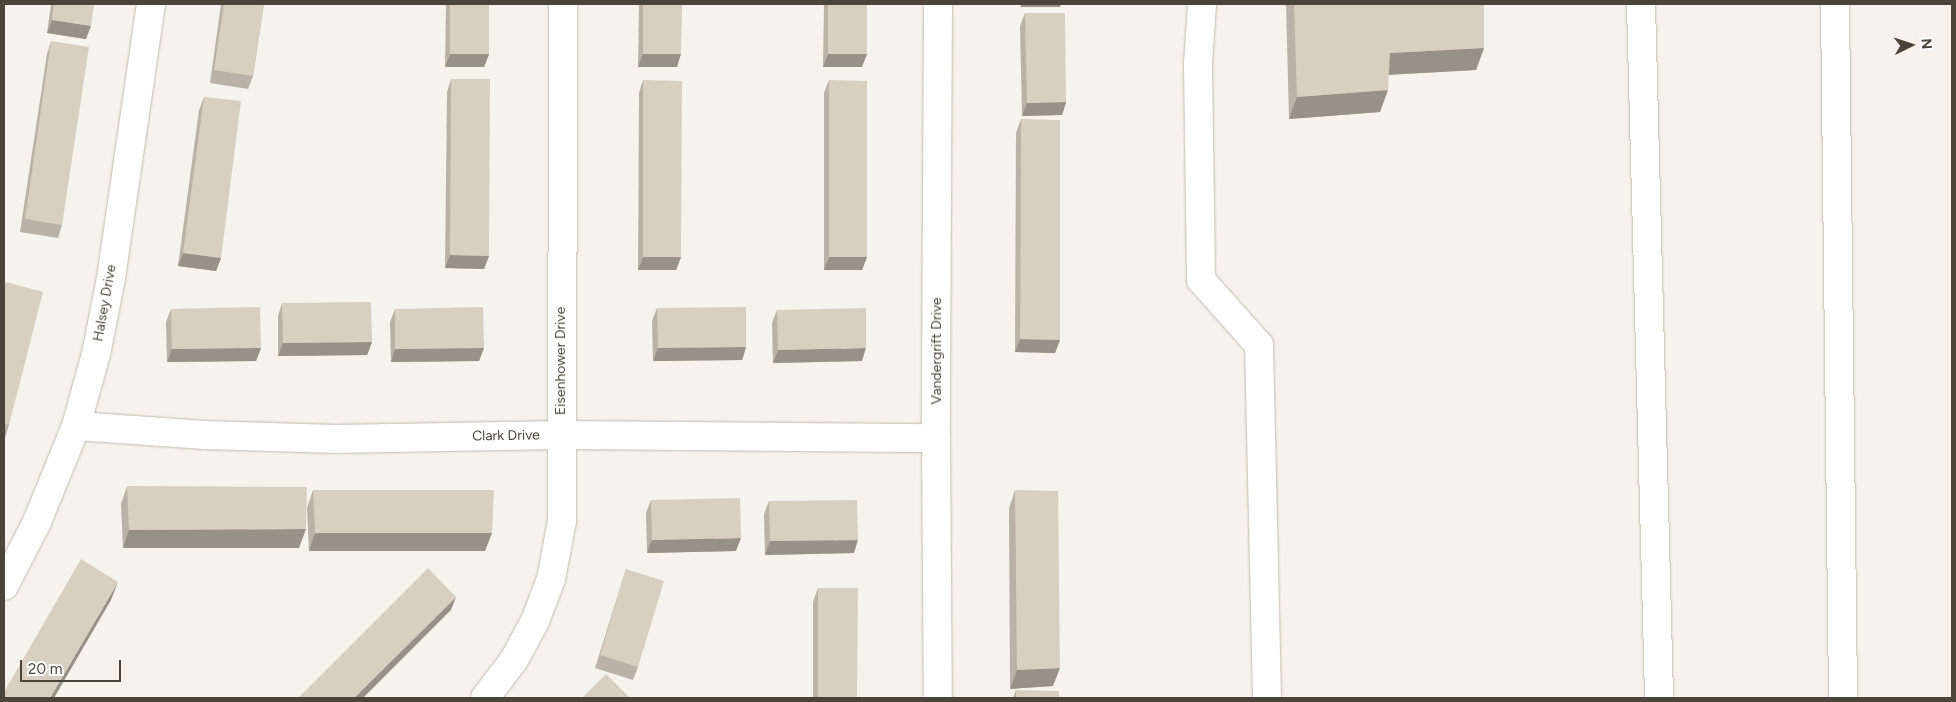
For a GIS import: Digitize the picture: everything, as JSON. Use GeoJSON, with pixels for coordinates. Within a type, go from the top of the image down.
{"type":"FeatureCollection","features":[{"type":"Feature","properties":{"kind":"street","name":"Halsey Drive"},"geometry":{"type":"LineString","coordinates":[[4,586],[37,522],[76,426],[96,354],[111,278],[151,4]]}},
{"type":"Feature","properties":{"kind":"street","name":"Eisenhower Drive"},"geometry":{"type":"LineString","coordinates":[[484,698],[514,660],[535,621],[551,579],[562,520],[563,4]]}},
{"type":"Feature","properties":{"kind":"street","name":"Vandergrift Drive"},"geometry":{"type":"LineString","coordinates":[[938,4],[936,438],[938,698]]}},
{"type":"Feature","properties":{"kind":"street"},"geometry":{"type":"LineString","coordinates":[[1202,4],[1198,64],[1201,280],[1258,345],[1267,698]]}},
{"type":"Feature","properties":{"kind":"street"},"geometry":{"type":"LineString","coordinates":[[1641,4],[1659,698]]}},
{"type":"Feature","properties":{"kind":"street"},"geometry":{"type":"LineString","coordinates":[[1835,4],[1843,698]]}},
{"type":"Feature","properties":{"kind":"street","name":"Clark Drive"},"geometry":{"type":"LineString","coordinates":[[76,426],[205,435],[336,439],[561,435],[936,438]]}},
{"type":"Feature","properties":{"kind":"building"},"geometry":{"type":"Polygon","coordinates":[[[54,4],[94,4],[91,26],[52,20],[54,4]]]}},
{"type":"Feature","properties":{"kind":"building"},"geometry":{"type":"Polygon","coordinates":[[[224,4],[264,4],[253,76],[214,70],[224,4]]]}},
{"type":"Feature","properties":{"kind":"building"},"geometry":{"type":"Polygon","coordinates":[[[450,4],[489,4],[489,54],[450,54],[450,4]]]}},
{"type":"Feature","properties":{"kind":"building"},"geometry":{"type":"Polygon","coordinates":[[[643,4],[682,4],[681,54],[643,54],[643,4]]]}},
{"type":"Feature","properties":{"kind":"building"},"geometry":{"type":"Polygon","coordinates":[[[828,4],[867,4],[867,54],[828,54],[828,4]]]}},
{"type":"Feature","properties":{"kind":"building"},"geometry":{"type":"Polygon","coordinates":[[[1294,4],[1484,4],[1484,48],[1390,53],[1388,90],[1297,97],[1294,4]]]}},
{"type":"Feature","properties":{"kind":"building"},"geometry":{"type":"Polygon","coordinates":[[[1025,13],[1065,13],[1066,102],[1027,103],[1025,13]]]}},
{"type":"Feature","properties":{"kind":"building"},"geometry":{"type":"Polygon","coordinates":[[[51,41],[89,47],[62,225],[25,219],[51,41]]]}},
{"type":"Feature","properties":{"kind":"building"},"geometry":{"type":"Polygon","coordinates":[[[451,79],[490,79],[489,256],[450,255],[451,79]]]}},
{"type":"Feature","properties":{"kind":"building"},"geometry":{"type":"Polygon","coordinates":[[[643,80],[682,81],[681,257],[643,257],[643,80]]]}},
{"type":"Feature","properties":{"kind":"building"},"geometry":{"type":"Polygon","coordinates":[[[829,80],[867,81],[867,257],[829,257],[829,80]]]}},
{"type":"Feature","properties":{"kind":"building"},"geometry":{"type":"Polygon","coordinates":[[[204,97],[241,101],[221,258],[183,253],[204,97]]]}},
{"type":"Feature","properties":{"kind":"building"},"geometry":{"type":"Polygon","coordinates":[[[1021,119],[1060,120],[1060,340],[1020,339],[1021,119]]]}},
{"type":"Feature","properties":{"kind":"building"},"geometry":{"type":"Polygon","coordinates":[[[6,282],[43,292],[9,425],[4,424],[4,290],[6,282]]]}},
{"type":"Feature","properties":{"kind":"building"},"geometry":{"type":"Polygon","coordinates":[[[371,302],[372,342],[283,343],[282,303],[371,302]]]}},
{"type":"Feature","properties":{"kind":"building"},"geometry":{"type":"Polygon","coordinates":[[[260,307],[261,348],[172,349],[171,309],[260,307]]]}},
{"type":"Feature","properties":{"kind":"building"},"geometry":{"type":"Polygon","coordinates":[[[483,307],[484,348],[395,349],[395,309],[483,307]]]}},
{"type":"Feature","properties":{"kind":"building"},"geometry":{"type":"Polygon","coordinates":[[[746,307],[746,347],[658,348],[657,308],[746,307]]]}},
{"type":"Feature","properties":{"kind":"building"},"geometry":{"type":"Polygon","coordinates":[[[866,308],[866,348],[778,350],[777,310],[866,308]]]}},
{"type":"Feature","properties":{"kind":"building"},"geometry":{"type":"Polygon","coordinates":[[[127,486],[307,487],[306,529],[129,530],[127,486]]]}},
{"type":"Feature","properties":{"kind":"building"},"geometry":{"type":"Polygon","coordinates":[[[313,490],[494,490],[492,533],[315,533],[313,490]]]}},
{"type":"Feature","properties":{"kind":"building"},"geometry":{"type":"Polygon","coordinates":[[[1015,490],[1058,491],[1060,668],[1017,670],[1015,490]]]}},
{"type":"Feature","properties":{"kind":"building"},"geometry":{"type":"Polygon","coordinates":[[[740,498],[741,538],[652,540],[651,500],[740,498]]]}},
{"type":"Feature","properties":{"kind":"building"},"geometry":{"type":"Polygon","coordinates":[[[857,500],[858,540],[770,541],[769,501],[857,500]]]}},
{"type":"Feature","properties":{"kind":"building"},"geometry":{"type":"Polygon","coordinates":[[[81,559],[118,582],[50,698],[4,698],[4,692],[81,559]]]}},
{"type":"Feature","properties":{"kind":"building"},"geometry":{"type":"Polygon","coordinates":[[[428,568],[456,597],[354,698],[298,698],[428,568]]]}},
{"type":"Feature","properties":{"kind":"building"},"geometry":{"type":"Polygon","coordinates":[[[626,569],[664,581],[638,667],[600,655],[626,569]]]}},
{"type":"Feature","properties":{"kind":"building"},"geometry":{"type":"Polygon","coordinates":[[[818,588],[858,588],[857,698],[818,698],[818,588]]]}},
{"type":"Feature","properties":{"kind":"building"},"geometry":{"type":"Polygon","coordinates":[[[606,674],[630,698],[582,698],[606,674]]]}},
{"type":"Feature","properties":{"kind":"building"},"geometry":{"type":"Polygon","coordinates":[[[1016,690],[1059,691],[1059,698],[1016,698],[1016,690]]]}}]}
